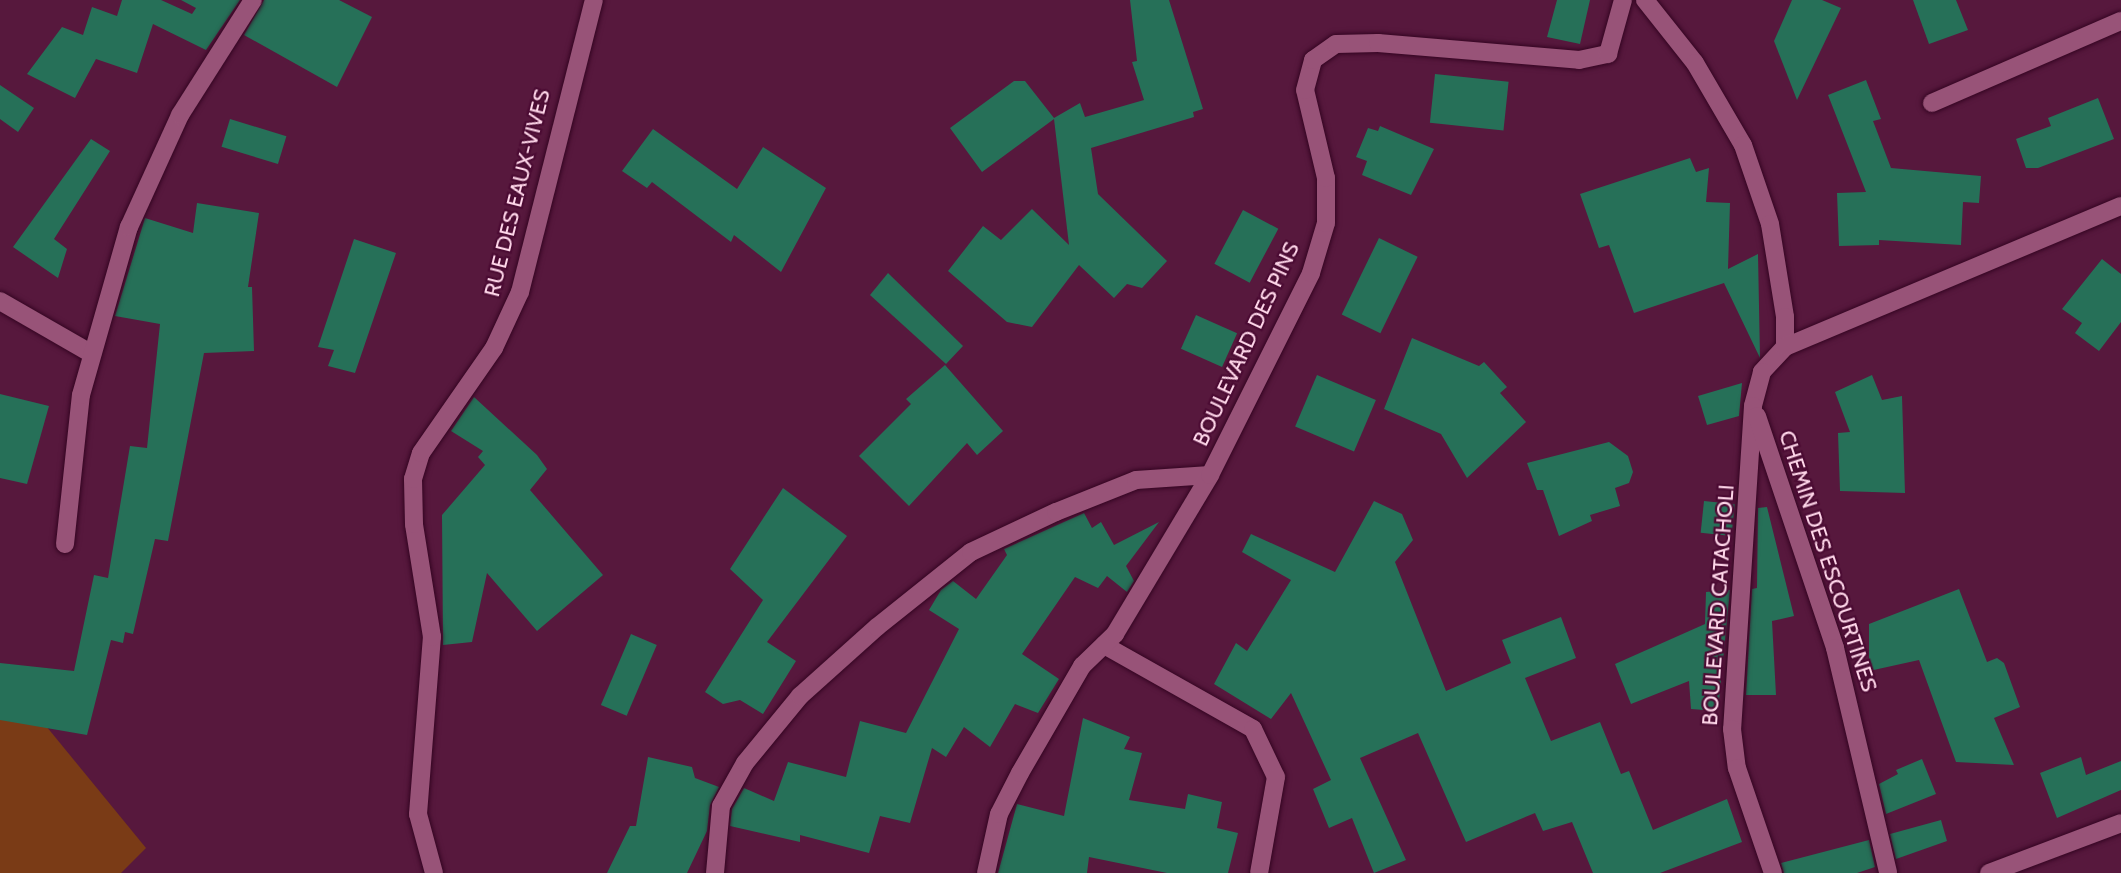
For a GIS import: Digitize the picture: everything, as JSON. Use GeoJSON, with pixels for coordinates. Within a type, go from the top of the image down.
{"type":"FeatureCollection","features":[{"type":"Feature","properties":{"kind":"street"},"geometry":{"type":"LineString","coordinates":[[65,544],[81,395],[129,227],[180,115],[253,0]]}},
{"type":"Feature","properties":{"kind":"street","name":"RUE DES EAUX-VIVES"},"geometry":{"type":"LineString","coordinates":[[434,873],[418,814],[432,637],[414,524],[413,479],[421,453],[494,348],[520,292],[594,0]]}},
{"type":"Feature","properties":{"kind":"street","name":"BOULEVARD DES PINS"},"geometry":{"type":"LineString","coordinates":[[986,873],[999,814],[1020,773],[1082,666],[1104,645],[1210,475],[1311,273],[1326,223],[1326,178],[1305,90],[1313,60],[1336,44],[1378,43],[1579,60],[1608,54],[1623,0]]}},
{"type":"Feature","properties":{"kind":"street"},"geometry":{"type":"LineString","coordinates":[[1645,0],[1695,63],[1743,145],[1770,224],[1785,317],[1785,347],[2121,206]]}},
{"type":"Feature","properties":{"kind":"street"},"geometry":{"type":"LineString","coordinates":[[1932,103],[2121,21]]}},
{"type":"Feature","properties":{"kind":"street"},"geometry":{"type":"LineString","coordinates":[[0,301],[92,354]]}},
{"type":"Feature","properties":{"kind":"street","name":"BOULEVARD CATACHOLI"},"geometry":{"type":"LineString","coordinates":[[1773,873],[1737,768],[1732,729],[1753,405],[1762,372],[1785,347]]}},
{"type":"Feature","properties":{"kind":"street","name":"CHEMIN DES ESCOURTINES"},"geometry":{"type":"LineString","coordinates":[[1753,405],[1835,648],[1888,873]]}},
{"type":"Feature","properties":{"kind":"street"},"geometry":{"type":"LineString","coordinates":[[715,873],[721,806],[745,763],[800,696],[876,627],[971,552],[1056,512],[1136,480],[1210,475]]}},
{"type":"Feature","properties":{"kind":"street"},"geometry":{"type":"LineString","coordinates":[[1104,645],[1253,729],[1276,777],[1259,873]]}},
{"type":"Feature","properties":{"kind":"street"},"geometry":{"type":"LineString","coordinates":[[1989,873],[2121,823]]}},
{"type":"Feature","properties":{"kind":"shaded area"},"geometry":{"type":"Polygon","coordinates":[[[0,681],[10,682],[146,848],[121,873],[0,873],[0,681]]]}},
{"type":"Feature","properties":{"kind":"building"},"geometry":{"type":"Polygon","coordinates":[[[122,0],[161,0],[192,14],[196,8],[181,0],[240,0],[206,50],[153,24],[137,73],[96,59],[75,98],[27,74],[62,27],[83,35],[92,7],[117,16],[122,0]]]}},
{"type":"Feature","properties":{"kind":"building"},"geometry":{"type":"Polygon","coordinates":[[[264,0],[339,0],[372,17],[337,87],[244,35],[264,0]]]}},
{"type":"Feature","properties":{"kind":"building"},"geometry":{"type":"Polygon","coordinates":[[[1130,0],[1169,0],[1203,109],[1193,112],[1194,117],[1091,148],[1098,194],[1167,261],[1142,288],[1127,284],[1114,298],[1079,265],[1032,327],[1007,322],[948,271],[983,226],[1001,240],[1032,209],[1069,245],[1054,119],[982,172],[950,128],[1014,81],[1025,81],[1054,118],[1080,103],[1085,117],[1144,100],[1132,62],[1137,61],[1130,0]]]}},
{"type":"Feature","properties":{"kind":"building"},"geometry":{"type":"Polygon","coordinates":[[[1557,0],[1590,0],[1580,44],[1547,37],[1557,0]]]}},
{"type":"Feature","properties":{"kind":"building"},"geometry":{"type":"Polygon","coordinates":[[[1792,0],[1822,0],[1841,8],[1797,100],[1774,41],[1792,0]]]}},
{"type":"Feature","properties":{"kind":"building"},"geometry":{"type":"Polygon","coordinates":[[[1913,0],[1956,0],[1968,30],[1929,44],[1913,0]]]}},
{"type":"Feature","properties":{"kind":"building"},"geometry":{"type":"Polygon","coordinates":[[[1435,74],[1509,82],[1503,130],[1430,123],[1435,74]]]}},
{"type":"Feature","properties":{"kind":"building"},"geometry":{"type":"Polygon","coordinates":[[[1866,80],[1881,119],[1873,121],[1891,168],[1981,176],[1979,203],[1963,202],[1961,245],[1879,240],[1879,245],[1839,246],[1837,193],[1866,192],[1828,95],[1866,80]]]}},
{"type":"Feature","properties":{"kind":"building"},"geometry":{"type":"Polygon","coordinates":[[[0,85],[34,108],[18,132],[0,119],[0,85]]]}},
{"type":"Feature","properties":{"kind":"building"},"geometry":{"type":"Polygon","coordinates":[[[2098,98],[2114,139],[2038,168],[2026,168],[2016,139],[2051,126],[2048,118],[2098,98]]]}},
{"type":"Feature","properties":{"kind":"building"},"geometry":{"type":"Polygon","coordinates":[[[230,119],[286,136],[278,164],[222,147],[230,119]]]}},
{"type":"Feature","properties":{"kind":"building"},"geometry":{"type":"Polygon","coordinates":[[[1380,126],[1434,149],[1411,195],[1362,175],[1367,161],[1356,157],[1368,128],[1378,131],[1380,126]]]}},
{"type":"Feature","properties":{"kind":"building"},"geometry":{"type":"Polygon","coordinates":[[[653,129],[737,189],[763,147],[826,188],[781,272],[734,235],[731,242],[652,182],[647,188],[622,171],[653,129]]]}},
{"type":"Feature","properties":{"kind":"building"},"geometry":{"type":"Polygon","coordinates":[[[91,139],[110,151],[54,239],[67,249],[58,278],[13,247],[91,139]]]}},
{"type":"Feature","properties":{"kind":"building"},"geometry":{"type":"Polygon","coordinates":[[[1690,158],[1696,172],[1709,168],[1706,202],[1730,203],[1728,269],[1758,254],[1760,358],[1724,283],[1634,313],[1609,245],[1599,248],[1580,194],[1690,158]]]}},
{"type":"Feature","properties":{"kind":"building"},"geometry":{"type":"Polygon","coordinates":[[[197,203],[259,213],[248,287],[252,287],[254,351],[204,353],[168,541],[155,539],[133,634],[125,632],[123,643],[111,640],[87,735],[0,720],[0,663],[74,671],[94,575],[108,578],[130,446],[147,448],[160,324],[115,316],[145,218],[193,233],[197,203]]]}},
{"type":"Feature","properties":{"kind":"building"},"geometry":{"type":"Polygon","coordinates":[[[1243,210],[1278,229],[1250,283],[1214,264],[1243,210]]]}},
{"type":"Feature","properties":{"kind":"building"},"geometry":{"type":"Polygon","coordinates":[[[1379,238],[1418,257],[1380,333],[1342,314],[1379,238]]]}},
{"type":"Feature","properties":{"kind":"building"},"geometry":{"type":"Polygon","coordinates":[[[354,239],[396,253],[355,373],[328,366],[334,350],[318,347],[354,239]]]}},
{"type":"Feature","properties":{"kind":"building"},"geometry":{"type":"Polygon","coordinates":[[[2102,259],[2121,274],[2121,322],[2099,351],[2075,333],[2082,323],[2062,309],[2102,259]]]}},
{"type":"Feature","properties":{"kind":"building"},"geometry":{"type":"Polygon","coordinates":[[[888,273],[963,346],[946,364],[870,295],[888,273]]]}},
{"type":"Feature","properties":{"kind":"building"},"geometry":{"type":"Polygon","coordinates":[[[1196,315],[1237,333],[1222,367],[1181,349],[1196,315]]]}},
{"type":"Feature","properties":{"kind":"building"},"geometry":{"type":"Polygon","coordinates":[[[1412,338],[1479,366],[1484,362],[1507,387],[1500,393],[1526,422],[1467,478],[1441,434],[1384,409],[1412,338]]]}},
{"type":"Feature","properties":{"kind":"building"},"geometry":{"type":"Polygon","coordinates":[[[945,365],[1003,431],[977,455],[967,443],[909,506],[859,456],[911,404],[906,399],[945,365]]]}},
{"type":"Feature","properties":{"kind":"building"},"geometry":{"type":"Polygon","coordinates":[[[1317,375],[1376,400],[1354,452],[1295,427],[1317,375]]]}},
{"type":"Feature","properties":{"kind":"building"},"geometry":{"type":"Polygon","coordinates":[[[1872,375],[1882,400],[1902,396],[1905,493],[1840,491],[1838,433],[1850,432],[1835,392],[1872,375]]]}},
{"type":"Feature","properties":{"kind":"building"},"geometry":{"type":"Polygon","coordinates":[[[1742,383],[1739,416],[1707,425],[1698,396],[1742,383]]]}},
{"type":"Feature","properties":{"kind":"building"},"geometry":{"type":"Polygon","coordinates":[[[0,394],[49,406],[27,484],[0,478],[0,394]]]}},
{"type":"Feature","properties":{"kind":"building"},"geometry":{"type":"Polygon","coordinates":[[[474,397],[537,455],[547,469],[530,490],[603,575],[537,631],[487,573],[472,642],[443,645],[442,515],[485,465],[478,457],[483,451],[451,431],[474,397]]]}},
{"type":"Feature","properties":{"kind":"building"},"geometry":{"type":"Polygon","coordinates":[[[1609,442],[1628,456],[1633,472],[1629,483],[1615,488],[1620,506],[1590,515],[1592,521],[1559,536],[1543,490],[1537,490],[1527,463],[1609,442]]]}},
{"type":"Feature","properties":{"kind":"building"},"geometry":{"type":"Polygon","coordinates":[[[783,488],[847,536],[767,642],[796,661],[763,714],[740,700],[723,704],[705,692],[763,600],[730,569],[783,488]]]}},
{"type":"Feature","properties":{"kind":"building"},"geometry":{"type":"Polygon","coordinates":[[[1374,501],[1402,514],[1413,540],[1395,562],[1446,691],[1511,663],[1502,640],[1561,617],[1576,658],[1525,678],[1551,741],[1600,722],[1621,774],[1629,771],[1653,830],[1727,799],[1742,842],[1660,873],[1593,873],[1572,822],[1543,831],[1535,813],[1466,842],[1418,733],[1360,758],[1406,860],[1374,873],[1352,818],[1329,828],[1313,789],[1331,780],[1291,693],[1271,719],[1214,684],[1236,643],[1247,651],[1291,580],[1242,552],[1251,534],[1335,572],[1374,501]]]}},
{"type":"Feature","properties":{"kind":"building"},"geometry":{"type":"Polygon","coordinates":[[[1704,501],[1735,504],[1731,536],[1701,533],[1704,501]]]}},
{"type":"Feature","properties":{"kind":"building"},"geometry":{"type":"Polygon","coordinates":[[[1767,507],[1794,616],[1772,621],[1776,695],[1746,695],[1752,589],[1757,588],[1758,508],[1767,507]]]}},
{"type":"Feature","properties":{"kind":"building"},"geometry":{"type":"Polygon","coordinates":[[[1084,513],[1092,528],[1101,522],[1114,545],[1159,522],[1126,566],[1134,581],[1127,592],[1107,576],[1098,588],[1075,577],[1022,654],[1059,679],[1038,713],[1015,704],[990,747],[964,727],[946,757],[932,748],[910,823],[880,816],[869,853],[800,835],[800,842],[730,826],[732,809],[744,788],[774,801],[788,762],[846,777],[860,721],[906,733],[959,629],[929,610],[941,590],[953,581],[976,599],[1007,555],[1004,549],[1084,513]]]}},
{"type":"Feature","properties":{"kind":"building"},"geometry":{"type":"Polygon","coordinates":[[[1959,589],[1987,662],[1997,658],[2004,663],[2020,707],[1994,718],[2014,765],[1956,762],[1919,660],[1869,671],[1869,624],[1959,589]]]}},
{"type":"Feature","properties":{"kind":"building"},"geometry":{"type":"Polygon","coordinates":[[[1730,590],[1718,711],[1691,709],[1689,681],[1631,704],[1615,664],[1705,624],[1706,592],[1730,590]]]}},
{"type":"Feature","properties":{"kind":"building"},"geometry":{"type":"Polygon","coordinates":[[[631,634],[657,645],[627,716],[601,705],[631,634]]]}},
{"type":"Feature","properties":{"kind":"building"},"geometry":{"type":"Polygon","coordinates":[[[1083,718],[1130,737],[1124,749],[1142,753],[1129,800],[1185,809],[1188,794],[1222,802],[1217,828],[1238,833],[1228,873],[1167,873],[1089,857],[1087,873],[998,873],[1017,804],[1064,816],[1083,718]]]}},
{"type":"Feature","properties":{"kind":"building"},"geometry":{"type":"Polygon","coordinates":[[[648,757],[692,767],[695,778],[719,787],[710,805],[707,831],[687,873],[607,873],[630,826],[636,826],[648,757]]]}},
{"type":"Feature","properties":{"kind":"building"},"geometry":{"type":"Polygon","coordinates":[[[2081,757],[2086,775],[2121,761],[2121,790],[2057,818],[2040,773],[2081,757]]]}},
{"type":"Feature","properties":{"kind":"building"},"geometry":{"type":"Polygon","coordinates":[[[1922,759],[1936,794],[1886,814],[1879,784],[1898,774],[1896,770],[1922,759]]]}},
{"type":"Feature","properties":{"kind":"building"},"geometry":{"type":"Polygon","coordinates":[[[1941,820],[1947,841],[1896,859],[1890,834],[1941,820]]]}},
{"type":"Feature","properties":{"kind":"building"},"geometry":{"type":"Polygon","coordinates":[[[1869,840],[1875,867],[1857,873],[1784,873],[1781,863],[1869,840]]]}}]}
